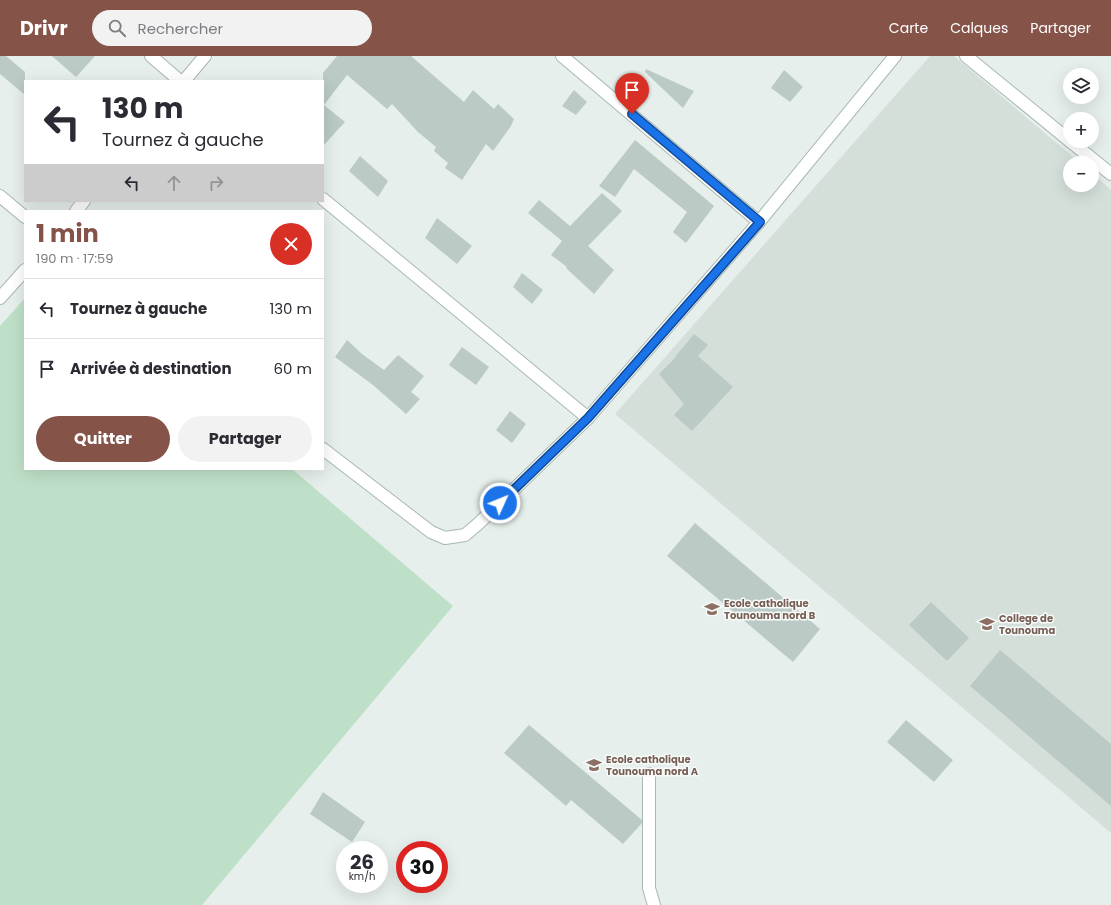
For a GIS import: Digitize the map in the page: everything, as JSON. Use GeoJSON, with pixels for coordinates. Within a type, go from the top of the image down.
{"type":"FeatureCollection","features":[{"type":"Feature","properties":{"kind":"street"},"geometry":{"type":"LineString","coordinates":[[151,56],[179,80]]}},
{"type":"Feature","properties":{"kind":"street"},"geometry":{"type":"LineString","coordinates":[[185,80],[205,56]]}},
{"type":"Feature","properties":{"kind":"street"},"geometry":{"type":"LineString","coordinates":[[562,56],[760,222]]}},
{"type":"Feature","properties":{"kind":"street"},"geometry":{"type":"LineString","coordinates":[[324,450],[431,532],[445,538],[464,535],[478,524],[588,418],[760,222],[895,56]]}},
{"type":"Feature","properties":{"kind":"street"},"geometry":{"type":"LineString","coordinates":[[966,56],[1063,135]]}},
{"type":"Feature","properties":{"kind":"street"},"geometry":{"type":"LineString","coordinates":[[1079,148],[1111,174]]}},
{"type":"Feature","properties":{"kind":"street"},"geometry":{"type":"LineString","coordinates":[[0,196],[24,216]]}},
{"type":"Feature","properties":{"kind":"street"},"geometry":{"type":"LineString","coordinates":[[324,200],[588,418]]}},
{"type":"Feature","properties":{"kind":"street"},"geometry":{"type":"LineString","coordinates":[[77,210],[83,202]]}},
{"type":"Feature","properties":{"kind":"street"},"geometry":{"type":"LineString","coordinates":[[0,298],[24,271]]}},
{"type":"Feature","properties":{"kind":"street"},"geometry":{"type":"LineString","coordinates":[[649,774],[649,888],[654,905]]}},
{"type":"Feature","properties":{"kind":"shaded area","name":"College de Tounouma"},"geometry":{"type":"Polygon","coordinates":[[[930,56],[954,56],[1072,156],[1063,156],[1063,192],[1099,192],[1099,179],[1111,190],[1111,833],[615,414],[930,56]]]}},
{"type":"Feature","properties":{"kind":"green space"},"geometry":{"type":"Polygon","coordinates":[[[24,299],[24,470],[293,470],[453,606],[202,905],[0,905],[0,326],[24,299]]]}},
{"type":"Feature","properties":{"kind":"building"},"geometry":{"type":"Polygon","coordinates":[[[0,56],[6,56],[25,72],[24,94],[0,74],[0,56]]]}},
{"type":"Feature","properties":{"kind":"building"},"geometry":{"type":"Polygon","coordinates":[[[52,56],[95,56],[76,77],[52,56]]]}},
{"type":"Feature","properties":{"kind":"building"},"geometry":{"type":"Polygon","coordinates":[[[337,56],[411,56],[464,102],[473,90],[494,109],[498,104],[514,119],[511,126],[493,151],[486,144],[462,180],[445,168],[448,163],[434,151],[436,147],[418,132],[392,104],[387,109],[347,75],[324,105],[323,73],[337,56]]]}},
{"type":"Feature","properties":{"kind":"building"},"geometry":{"type":"Polygon","coordinates":[[[646,69],[694,91],[683,108],[645,72],[646,69]]]}},
{"type":"Feature","properties":{"kind":"building"},"geometry":{"type":"Polygon","coordinates":[[[784,70],[803,87],[790,102],[771,88],[784,70]]]}},
{"type":"Feature","properties":{"kind":"building"},"geometry":{"type":"Polygon","coordinates":[[[574,90],[587,102],[576,115],[562,106],[574,90]]]}},
{"type":"Feature","properties":{"kind":"building"},"geometry":{"type":"Polygon","coordinates":[[[324,105],[345,122],[324,145],[324,105]]]}},
{"type":"Feature","properties":{"kind":"building"},"geometry":{"type":"Polygon","coordinates":[[[635,140],[714,206],[686,243],[673,232],[687,212],[634,169],[615,197],[599,186],[635,140]]]}},
{"type":"Feature","properties":{"kind":"building"},"geometry":{"type":"Polygon","coordinates":[[[360,156],[388,181],[378,197],[349,171],[360,156]]]}},
{"type":"Feature","properties":{"kind":"building"},"geometry":{"type":"Polygon","coordinates":[[[602,193],[622,211],[588,246],[614,270],[594,294],[566,268],[567,267],[551,255],[562,241],[528,213],[539,200],[570,226],[602,193]]]}},
{"type":"Feature","properties":{"kind":"building"},"geometry":{"type":"Polygon","coordinates":[[[437,218],[472,246],[457,264],[425,238],[437,218]]]}},
{"type":"Feature","properties":{"kind":"building"},"geometry":{"type":"Polygon","coordinates":[[[522,273],[543,290],[532,304],[513,287],[522,273]]]}},
{"type":"Feature","properties":{"kind":"building"},"geometry":{"type":"Polygon","coordinates":[[[694,334],[708,345],[698,356],[733,387],[692,431],[674,415],[684,404],[659,374],[675,358],[694,334]]]}},
{"type":"Feature","properties":{"kind":"building"},"geometry":{"type":"Polygon","coordinates":[[[347,340],[362,354],[384,370],[398,355],[424,376],[411,392],[420,399],[406,414],[373,385],[335,357],[347,340]]]}},
{"type":"Feature","properties":{"kind":"building"},"geometry":{"type":"Polygon","coordinates":[[[462,347],[489,367],[476,385],[449,365],[462,347]]]}},
{"type":"Feature","properties":{"kind":"building"},"geometry":{"type":"Polygon","coordinates":[[[510,411],[526,424],[512,443],[496,430],[510,411]]]}},
{"type":"Feature","properties":{"kind":"building"},"geometry":{"type":"Polygon","coordinates":[[[695,523],[820,629],[793,662],[667,556],[695,523]]]}},
{"type":"Feature","properties":{"kind":"building"},"geometry":{"type":"Polygon","coordinates":[[[931,602],[969,638],[947,661],[909,625],[931,602]]]}},
{"type":"Feature","properties":{"kind":"building"},"geometry":{"type":"Polygon","coordinates":[[[1000,650],[1111,744],[1111,806],[970,686],[1000,650]]]}},
{"type":"Feature","properties":{"kind":"building"},"geometry":{"type":"Polygon","coordinates":[[[906,720],[953,760],[934,782],[887,742],[906,720]]]}},
{"type":"Feature","properties":{"kind":"building"},"geometry":{"type":"Polygon","coordinates":[[[529,725],[642,820],[642,823],[623,844],[571,800],[566,806],[504,753],[529,725]]]}},
{"type":"Feature","properties":{"kind":"building"},"geometry":{"type":"Polygon","coordinates":[[[323,792],[365,822],[353,841],[350,841],[310,814],[323,792]]]}},
{"type":"Feature","properties":{"kind":"place","name":"Ecole catholique Tounouma nord B"},"geometry":{"type":"Point","coordinates":[712,609]}},
{"type":"Feature","properties":{"kind":"place","name":"College de Tounouma"},"geometry":{"type":"Point","coordinates":[987,624]}},
{"type":"Feature","properties":{"kind":"place","name":"Ecole catholique Tounouma nord A"},"geometry":{"type":"Point","coordinates":[594,765]}},
{"type":"Feature","properties":{"kind":"route"},"geometry":{"type":"LineString","coordinates":[[500,503],[588,418],[760,222],[632,114]]}}]}
